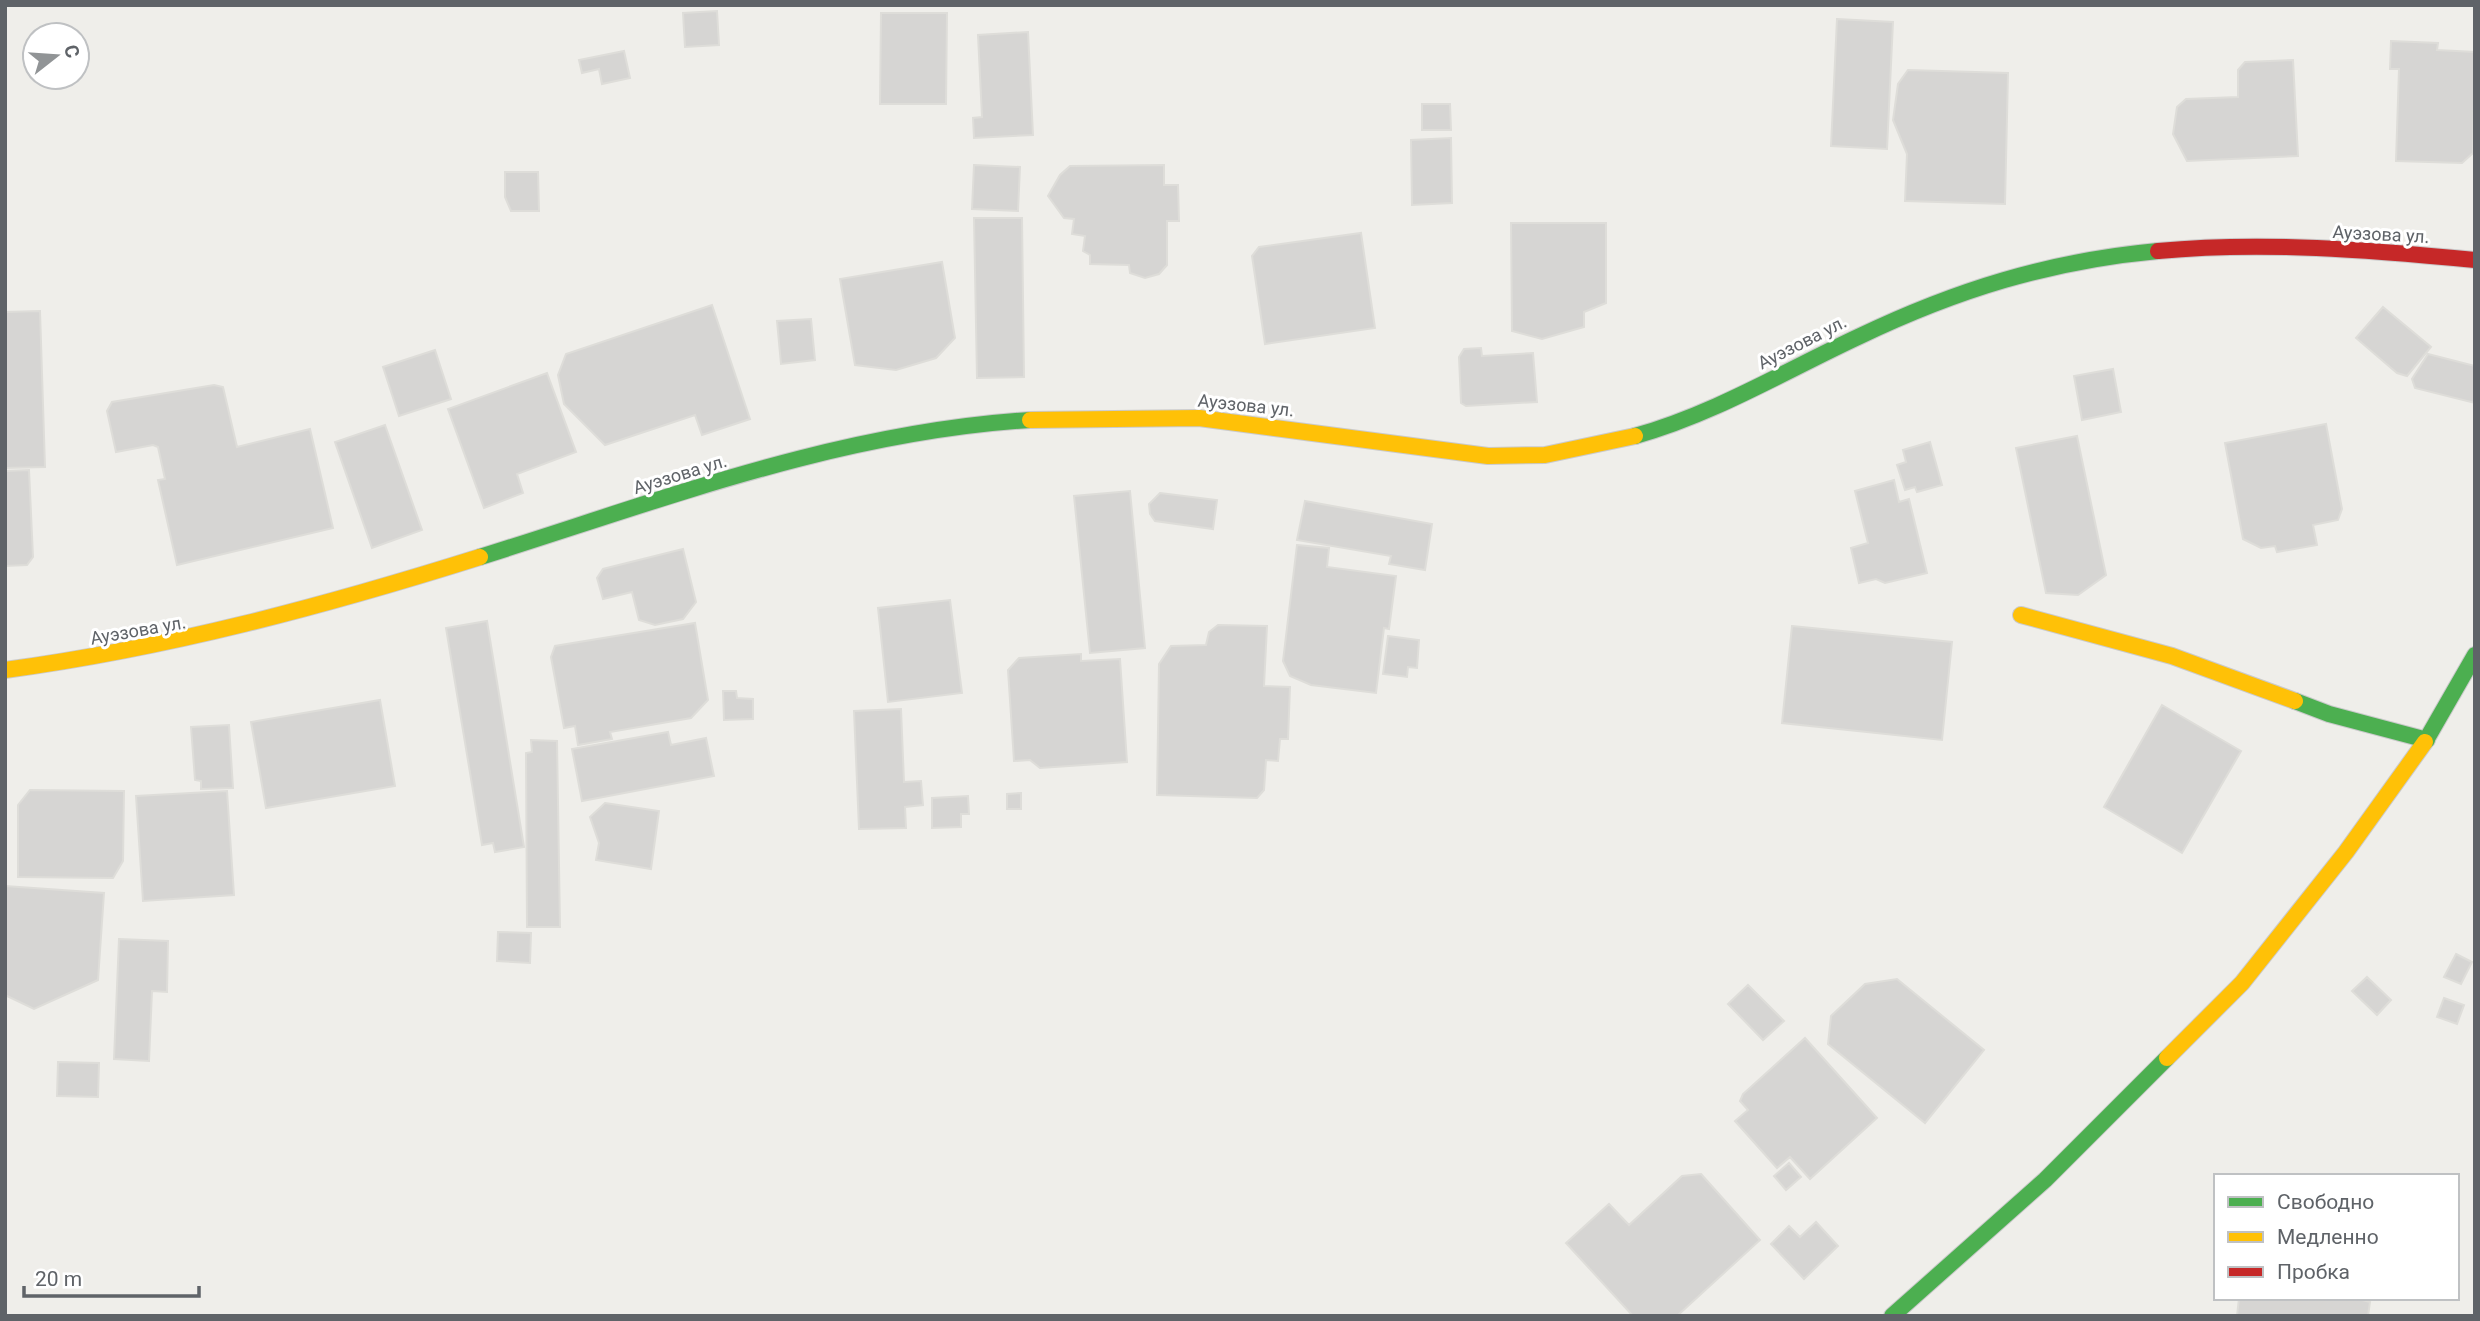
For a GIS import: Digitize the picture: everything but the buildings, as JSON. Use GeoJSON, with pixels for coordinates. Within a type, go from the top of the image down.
{"type":"FeatureCollection","features":[{"type":"Feature","properties":{"kind":"street","name":"Ауэзова ул."},"geometry":{"type":"LineString","coordinates":[[5,670],[55,664],[208,636],[372,592],[789,460],[907,433],[1051,420],[1201,418],[1343,436],[1436,453],[1533,456],[1601,444],[1713,409],[1855,336],[1923,308],[2060,263],[2141,252],[2267,248],[2399,253],[2475,260]]}},
{"type":"Feature","properties":{"kind":"street"},"geometry":{"type":"LineString","coordinates":[[2021,615],[2172,656],[2329,714],[2427,740]]}},
{"type":"Feature","properties":{"kind":"street"},"geometry":{"type":"LineString","coordinates":[[1892,1316],[2045,1180],[2242,983],[2346,852],[2427,740],[2475,655]]}},
{"type":"Feature","properties":{"kind":"traffic: fast"},"geometry":{"type":"LineString","coordinates":[[1635,436],[1721,404],[1895,320],[1967,292],[2041,270],[2158,251]]}},
{"type":"Feature","properties":{"kind":"traffic: fast"},"geometry":{"type":"LineString","coordinates":[[480,557],[683,492],[820,454],[889,438],[1030,420]]}},
{"type":"Feature","properties":{"kind":"traffic: fast"},"geometry":{"type":"LineString","coordinates":[[2425,742],[2475,655]]}},
{"type":"Feature","properties":{"kind":"traffic: fast"},"geometry":{"type":"LineString","coordinates":[[2295,701],[2329,714],[2427,740]]}},
{"type":"Feature","properties":{"kind":"traffic: fast"},"geometry":{"type":"LineString","coordinates":[[1892,1316],[2045,1180],[2167,1058]]}},
{"type":"Feature","properties":{"kind":"traffic: slow"},"geometry":{"type":"LineString","coordinates":[[1030,420],[1199,418],[1488,456],[1545,455],[1635,436]]}},
{"type":"Feature","properties":{"kind":"traffic: slow"},"geometry":{"type":"LineString","coordinates":[[5,670],[126,650],[245,624],[480,557]]}},
{"type":"Feature","properties":{"kind":"traffic: slow"},"geometry":{"type":"LineString","coordinates":[[2021,615],[2172,656],[2295,701]]}},
{"type":"Feature","properties":{"kind":"traffic: slow"},"geometry":{"type":"LineString","coordinates":[[2167,1058],[2242,983],[2346,852],[2425,742]]}},
{"type":"Feature","properties":{"kind":"traffic: jam"},"geometry":{"type":"LineString","coordinates":[[2158,251],[2277,247],[2356,250],[2475,260]]}}]}
